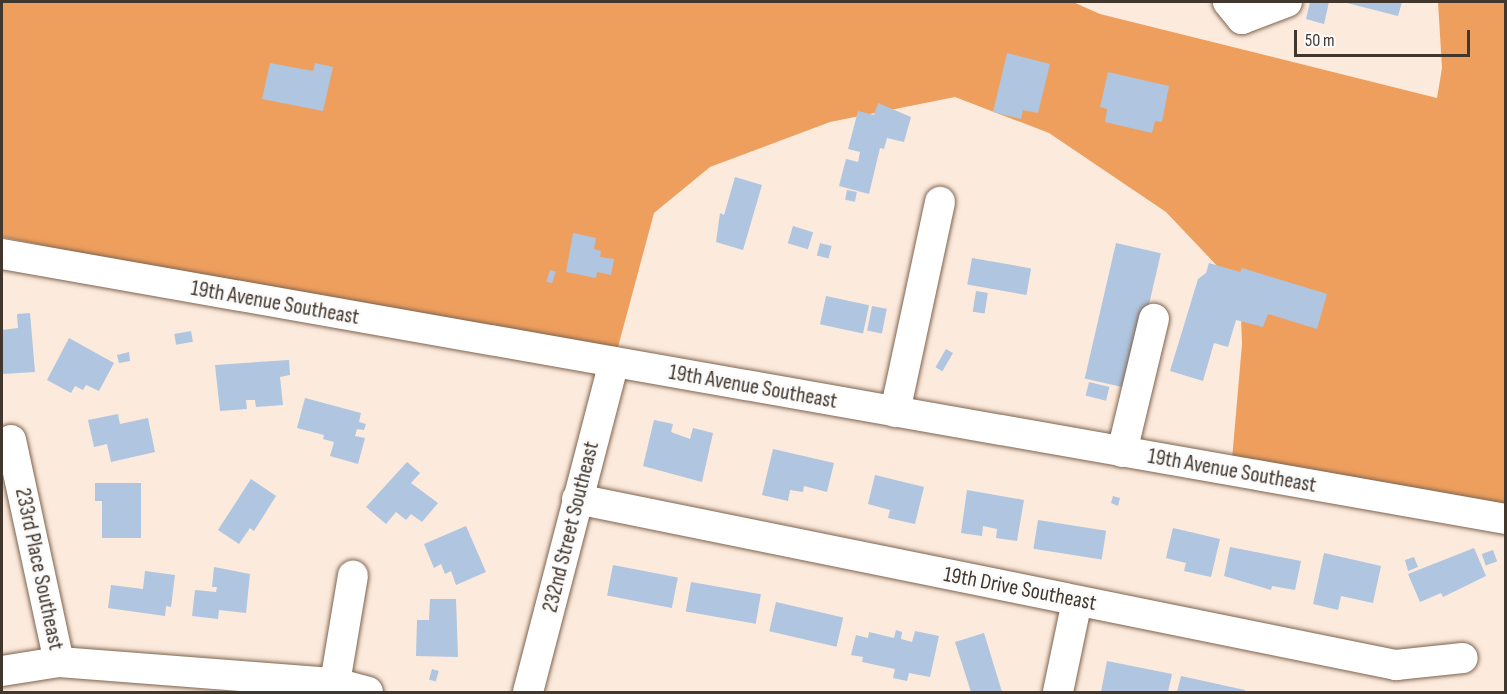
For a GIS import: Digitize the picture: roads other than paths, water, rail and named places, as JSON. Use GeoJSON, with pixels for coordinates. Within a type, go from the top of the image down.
{"type":"FeatureCollection","features":[{"type":"Feature","properties":{"kind":"street"},"geometry":{"type":"LineString","coordinates":[[1228,2],[1242,19],[1287,2]]}},
{"type":"Feature","properties":{"kind":"street"},"geometry":{"type":"LineString","coordinates":[[895,412],[940,202]]}},
{"type":"Feature","properties":{"kind":"street","name":"19th Avenue Southeast"},"geometry":{"type":"LineString","coordinates":[[2,254],[1506,519]]}},
{"type":"Feature","properties":{"kind":"street"},"geometry":{"type":"LineString","coordinates":[[1122,452],[1154,319]]}},
{"type":"Feature","properties":{"kind":"street","name":"232nd Street Southeast"},"geometry":{"type":"LineString","coordinates":[[528,693],[614,362]]}},
{"type":"Feature","properties":{"kind":"street","name":"233rd Place Southeast"},"geometry":{"type":"LineString","coordinates":[[11,440],[59,662]]}},
{"type":"Feature","properties":{"kind":"street","name":"19th Drive Southeast"},"geometry":{"type":"LineString","coordinates":[[577,499],[1396,665],[1463,658]]}},
{"type":"Feature","properties":{"kind":"street"},"geometry":{"type":"LineString","coordinates":[[335,683],[353,576]]}},
{"type":"Feature","properties":{"kind":"street"},"geometry":{"type":"LineString","coordinates":[[1058,693],[1077,601]]}},
{"type":"Feature","properties":{"kind":"street"},"geometry":{"type":"LineString","coordinates":[[2,671],[59,662],[197,682],[335,683],[368,693]]}}]}
